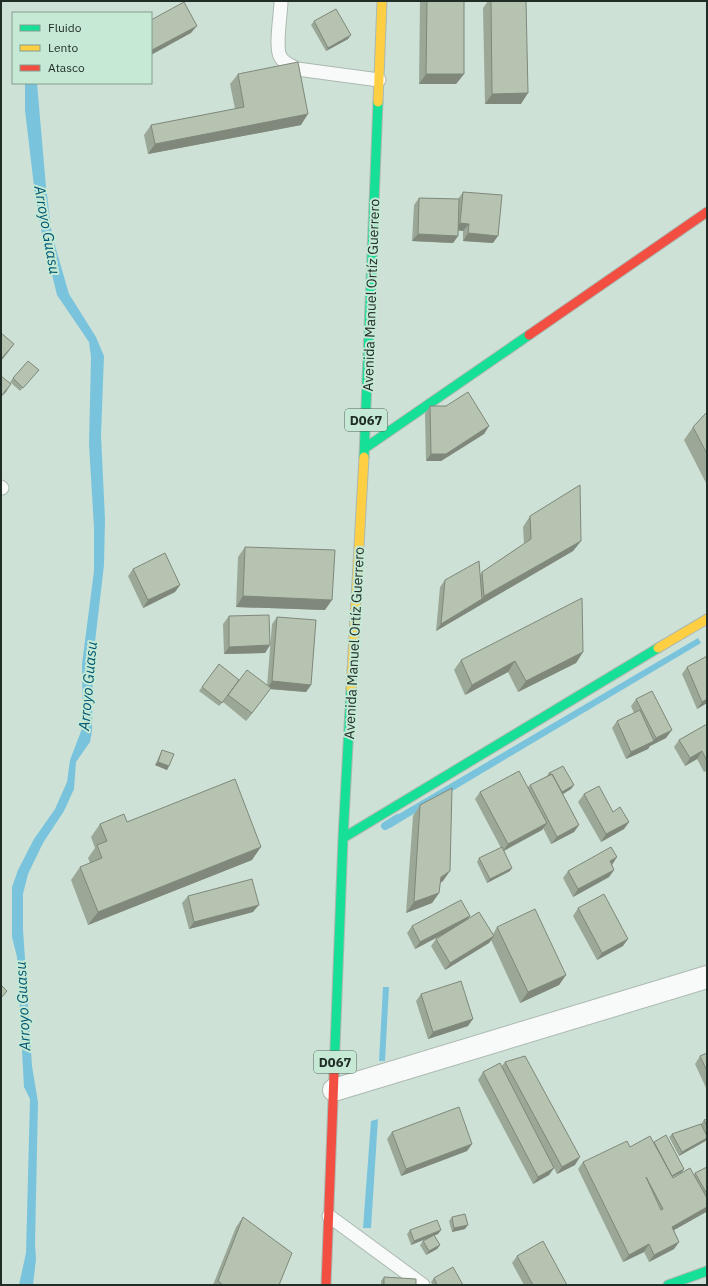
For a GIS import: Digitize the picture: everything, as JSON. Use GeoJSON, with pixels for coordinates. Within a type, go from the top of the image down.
{"type":"FeatureCollection","features":[{"type":"Feature","properties":{"kind":"main road","name":"Avenida Manuel Ortíz Guerrero"},"geometry":{"type":"LineString","coordinates":[[326,1285],[343,838],[365,448],[382,1]]}},
{"type":"Feature","properties":{"kind":"main road"},"geometry":{"type":"LineString","coordinates":[[365,448],[707,212]]}},
{"type":"Feature","properties":{"kind":"main road"},"geometry":{"type":"LineString","coordinates":[[343,838],[707,619]]}},
{"type":"Feature","properties":{"kind":"main road"},"geometry":{"type":"LineString","coordinates":[[668,1285],[707,1271]]}},
{"type":"Feature","properties":{"kind":"street"},"geometry":{"type":"LineString","coordinates":[[334,1090],[707,976]]}},
{"type":"Feature","properties":{"kind":"lane"},"geometry":{"type":"LineString","coordinates":[[281,1],[278,48],[280,57],[297,69],[379,80]]}},
{"type":"Feature","properties":{"kind":"lane"},"geometry":{"type":"LineString","coordinates":[[329,1216],[423,1285]]}},
{"type":"Feature","properties":{"kind":"water","name":"Arroyo Guasu"},"geometry":{"type":"Polygon","coordinates":[[[25,84],[37,84],[46,187],[52,235],[69,294],[96,337],[104,356],[101,435],[105,519],[104,565],[93,659],[92,731],[90,742],[76,762],[74,789],[64,811],[43,843],[28,874],[23,894],[23,929],[32,1066],[38,1102],[36,1259],[33,1285],[19,1285],[26,1253],[30,1099],[24,1087],[17,957],[12,937],[12,887],[18,870],[34,839],[55,809],[67,782],[70,760],[83,726],[82,664],[94,571],[94,528],[89,444],[91,357],[89,342],[57,295],[42,234],[35,195],[25,110],[25,84]]]}},
{"type":"Feature","properties":{"kind":"water"},"geometry":{"type":"Polygon","coordinates":[[[698,638],[701,643],[390,828],[387,821],[698,638]]]}},
{"type":"Feature","properties":{"kind":"water"},"geometry":{"type":"Polygon","coordinates":[[[383,987],[389,987],[385,1061],[379,1061],[383,987]]]}},
{"type":"Feature","properties":{"kind":"water"},"geometry":{"type":"Polygon","coordinates":[[[378,1119],[371,1228],[363,1228],[371,1121],[378,1119]]]}},
{"type":"Feature","properties":{"kind":"building"},"geometry":{"type":"Polygon","coordinates":[[[427,1],[464,1],[464,74],[426,74],[427,1]]]}},
{"type":"Feature","properties":{"kind":"building"},"geometry":{"type":"Polygon","coordinates":[[[491,1],[526,1],[528,93],[492,94],[491,1]]]}},
{"type":"Feature","properties":{"kind":"building"},"geometry":{"type":"Polygon","coordinates":[[[184,2],[197,26],[152,50],[152,19],[184,2]]]}},
{"type":"Feature","properties":{"kind":"building"},"geometry":{"type":"Polygon","coordinates":[[[336,9],[351,35],[328,48],[314,21],[336,9]]]}},
{"type":"Feature","properties":{"kind":"building"},"geometry":{"type":"Polygon","coordinates":[[[298,62],[308,114],[155,144],[151,125],[244,107],[238,74],[298,62]]]}},
{"type":"Feature","properties":{"kind":"building"},"geometry":{"type":"Polygon","coordinates":[[[463,192],[502,195],[498,236],[468,233],[469,224],[460,223],[463,192]]]}},
{"type":"Feature","properties":{"kind":"building"},"geometry":{"type":"Polygon","coordinates":[[[419,198],[459,199],[458,236],[418,234],[419,198]]]}},
{"type":"Feature","properties":{"kind":"building"},"geometry":{"type":"Polygon","coordinates":[[[1,333],[14,344],[1,359],[1,333]]]}},
{"type":"Feature","properties":{"kind":"building"},"geometry":{"type":"Polygon","coordinates":[[[28,361],[39,370],[23,388],[13,378],[28,361]]]}},
{"type":"Feature","properties":{"kind":"building"},"geometry":{"type":"Polygon","coordinates":[[[1,376],[11,384],[1,396],[1,376]]]}},
{"type":"Feature","properties":{"kind":"building"},"geometry":{"type":"Polygon","coordinates":[[[468,392],[489,426],[446,454],[431,454],[430,406],[446,406],[468,392]]]}},
{"type":"Feature","properties":{"kind":"building"},"geometry":{"type":"Polygon","coordinates":[[[707,412],[707,454],[693,427],[707,412]]]}},
{"type":"Feature","properties":{"kind":"building"},"geometry":{"type":"Polygon","coordinates":[[[580,485],[581,541],[484,596],[482,572],[531,539],[530,516],[580,485]]]}},
{"type":"Feature","properties":{"kind":"building"},"geometry":{"type":"Polygon","coordinates":[[[245,547],[335,550],[332,600],[243,596],[245,547]]]}},
{"type":"Feature","properties":{"kind":"building"},"geometry":{"type":"Polygon","coordinates":[[[165,553],[180,585],[148,600],[133,569],[165,553]]]}},
{"type":"Feature","properties":{"kind":"building"},"geometry":{"type":"Polygon","coordinates":[[[479,561],[482,599],[441,624],[445,580],[479,561]]]}},
{"type":"Feature","properties":{"kind":"building"},"geometry":{"type":"Polygon","coordinates":[[[582,598],[583,652],[526,681],[515,661],[472,685],[461,660],[582,598]]]}},
{"type":"Feature","properties":{"kind":"building"},"geometry":{"type":"Polygon","coordinates":[[[269,615],[270,645],[229,647],[229,616],[269,615]]]}},
{"type":"Feature","properties":{"kind":"building"},"geometry":{"type":"Polygon","coordinates":[[[277,617],[316,620],[311,685],[272,681],[277,617]]]}},
{"type":"Feature","properties":{"kind":"building"},"geometry":{"type":"Polygon","coordinates":[[[707,656],[707,699],[702,702],[687,667],[707,656]]]}},
{"type":"Feature","properties":{"kind":"building"},"geometry":{"type":"Polygon","coordinates":[[[219,664],[239,680],[222,703],[202,687],[219,664]]]}},
{"type":"Feature","properties":{"kind":"building"},"geometry":{"type":"Polygon","coordinates":[[[247,670],[271,688],[252,713],[228,695],[247,670]]]}},
{"type":"Feature","properties":{"kind":"building"},"geometry":{"type":"Polygon","coordinates":[[[652,691],[672,730],[656,738],[636,699],[652,691]]]}},
{"type":"Feature","properties":{"kind":"building"},"geometry":{"type":"Polygon","coordinates":[[[640,710],[654,741],[631,752],[617,721],[640,710]]]}},
{"type":"Feature","properties":{"kind":"building"},"geometry":{"type":"Polygon","coordinates":[[[707,724],[707,761],[702,751],[690,758],[679,740],[707,724]]]}},
{"type":"Feature","properties":{"kind":"building"},"geometry":{"type":"Polygon","coordinates":[[[162,750],[174,754],[169,766],[158,762],[162,750]]]}},
{"type":"Feature","properties":{"kind":"building"},"geometry":{"type":"Polygon","coordinates":[[[563,766],[574,785],[562,792],[552,774],[550,775],[549,773],[563,766]]]}},
{"type":"Feature","properties":{"kind":"building"},"geometry":{"type":"Polygon","coordinates":[[[519,771],[547,823],[508,844],[480,792],[519,771]]]}},
{"type":"Feature","properties":{"kind":"building"},"geometry":{"type":"Polygon","coordinates":[[[552,774],[579,825],[557,837],[530,785],[552,774]]]}},
{"type":"Feature","properties":{"kind":"building"},"geometry":{"type":"Polygon","coordinates":[[[235,779],[261,847],[98,912],[80,867],[102,858],[97,845],[107,841],[100,824],[124,814],[127,822],[235,779]]]}},
{"type":"Feature","properties":{"kind":"building"},"geometry":{"type":"Polygon","coordinates":[[[599,786],[613,812],[620,807],[629,822],[606,834],[584,794],[599,786]]]}},
{"type":"Feature","properties":{"kind":"building"},"geometry":{"type":"Polygon","coordinates":[[[452,788],[450,871],[441,877],[439,893],[414,902],[420,805],[452,788]]]}},
{"type":"Feature","properties":{"kind":"building"},"geometry":{"type":"Polygon","coordinates":[[[502,847],[512,868],[490,879],[479,858],[502,847]]]}},
{"type":"Feature","properties":{"kind":"building"},"geometry":{"type":"Polygon","coordinates":[[[611,847],[617,857],[610,861],[614,870],[578,889],[568,871],[611,847]]]}},
{"type":"Feature","properties":{"kind":"building"},"geometry":{"type":"Polygon","coordinates":[[[252,879],[259,905],[194,922],[188,896],[252,879]]]}},
{"type":"Feature","properties":{"kind":"building"},"geometry":{"type":"Polygon","coordinates":[[[604,894],[628,939],[602,953],[578,908],[604,894]]]}},
{"type":"Feature","properties":{"kind":"building"},"geometry":{"type":"Polygon","coordinates":[[[461,900],[470,916],[420,942],[412,926],[461,900]]]}},
{"type":"Feature","properties":{"kind":"building"},"geometry":{"type":"Polygon","coordinates":[[[535,909],[566,975],[528,992],[497,927],[535,909]]]}},
{"type":"Feature","properties":{"kind":"building"},"geometry":{"type":"Polygon","coordinates":[[[479,912],[494,936],[450,963],[436,939],[479,912]]]}},
{"type":"Feature","properties":{"kind":"building"},"geometry":{"type":"Polygon","coordinates":[[[461,981],[473,1019],[433,1032],[421,994],[461,981]]]}},
{"type":"Feature","properties":{"kind":"building"},"geometry":{"type":"Polygon","coordinates":[[[1,985],[7,991],[1,998],[1,985]]]}},
{"type":"Feature","properties":{"kind":"building"},"geometry":{"type":"Polygon","coordinates":[[[707,1053],[707,1071],[700,1056],[707,1053]]]}},
{"type":"Feature","properties":{"kind":"building"},"geometry":{"type":"Polygon","coordinates":[[[525,1056],[580,1157],[562,1167],[505,1062],[525,1056]]]}},
{"type":"Feature","properties":{"kind":"building"},"geometry":{"type":"Polygon","coordinates":[[[500,1063],[554,1168],[538,1177],[483,1072],[500,1063]]]}},
{"type":"Feature","properties":{"kind":"building"},"geometry":{"type":"Polygon","coordinates":[[[459,1107],[472,1144],[406,1169],[392,1132],[459,1107]]]}},
{"type":"Feature","properties":{"kind":"building"},"geometry":{"type":"Polygon","coordinates":[[[707,1119],[707,1126],[704,1120],[707,1119]]]}},
{"type":"Feature","properties":{"kind":"building"},"geometry":{"type":"Polygon","coordinates":[[[701,1124],[707,1138],[682,1152],[672,1134],[701,1124]]]}},
{"type":"Feature","properties":{"kind":"building"},"geometry":{"type":"Polygon","coordinates":[[[666,1135],[684,1169],[672,1176],[654,1142],[666,1135]]]}},
{"type":"Feature","properties":{"kind":"building"},"geometry":{"type":"Polygon","coordinates":[[[650,1136],[673,1178],[690,1168],[707,1198],[707,1207],[672,1227],[679,1242],[654,1255],[649,1244],[629,1255],[583,1162],[627,1141],[630,1147],[650,1136]],[[646,1177],[661,1210],[663,1209],[646,1177]]]}},
{"type":"Feature","properties":{"kind":"building"},"geometry":{"type":"Polygon","coordinates":[[[707,1167],[707,1194],[695,1173],[707,1167]]]}},
{"type":"Feature","properties":{"kind":"building"},"geometry":{"type":"Polygon","coordinates":[[[465,1214],[468,1225],[454,1228],[452,1217],[465,1214]]]}},
{"type":"Feature","properties":{"kind":"building"},"geometry":{"type":"Polygon","coordinates":[[[243,1217],[292,1253],[279,1285],[223,1285],[218,1281],[243,1217]]]}},
{"type":"Feature","properties":{"kind":"building"},"geometry":{"type":"Polygon","coordinates":[[[437,1220],[441,1230],[414,1241],[410,1230],[437,1220]]]}},
{"type":"Feature","properties":{"kind":"building"},"geometry":{"type":"Polygon","coordinates":[[[434,1235],[440,1245],[429,1251],[423,1241],[434,1235]]]}},
{"type":"Feature","properties":{"kind":"building"},"geometry":{"type":"Polygon","coordinates":[[[543,1241],[567,1285],[533,1285],[517,1256],[543,1241]]]}},
{"type":"Feature","properties":{"kind":"building"},"geometry":{"type":"Polygon","coordinates":[[[453,1267],[463,1285],[437,1285],[434,1278],[453,1267]]]}},
{"type":"Feature","properties":{"kind":"building"},"geometry":{"type":"Polygon","coordinates":[[[384,1277],[416,1279],[416,1285],[384,1285],[384,1277]]]}},
{"type":"Feature","properties":{"kind":"waterway"},"geometry":{"type":"LineString","coordinates":[[385,826],[398,818]]}},
{"type":"Feature","properties":{"kind":"traffic: fast"},"geometry":{"type":"LineString","coordinates":[[364,457],[378,102]]}},
{"type":"Feature","properties":{"kind":"traffic: fast"},"geometry":{"type":"LineString","coordinates":[[365,448],[529,335]]}},
{"type":"Feature","properties":{"kind":"traffic: fast"},"geometry":{"type":"LineString","coordinates":[[343,838],[658,648]]}},
{"type":"Feature","properties":{"kind":"traffic: fast"},"geometry":{"type":"LineString","coordinates":[[334,1074],[343,838],[351,689]]}},
{"type":"Feature","properties":{"kind":"traffic: fast"},"geometry":{"type":"LineString","coordinates":[[668,1285],[707,1271]]}},
{"type":"Feature","properties":{"kind":"traffic: slow"},"geometry":{"type":"LineString","coordinates":[[378,102],[382,1]]}},
{"type":"Feature","properties":{"kind":"traffic: slow"},"geometry":{"type":"LineString","coordinates":[[351,689],[364,457]]}},
{"type":"Feature","properties":{"kind":"traffic: slow"},"geometry":{"type":"LineString","coordinates":[[658,648],[707,619]]}},
{"type":"Feature","properties":{"kind":"traffic: jam"},"geometry":{"type":"LineString","coordinates":[[529,335],[707,212]]}},
{"type":"Feature","properties":{"kind":"traffic: jam"},"geometry":{"type":"LineString","coordinates":[[326,1285],[334,1074]]}}]}
